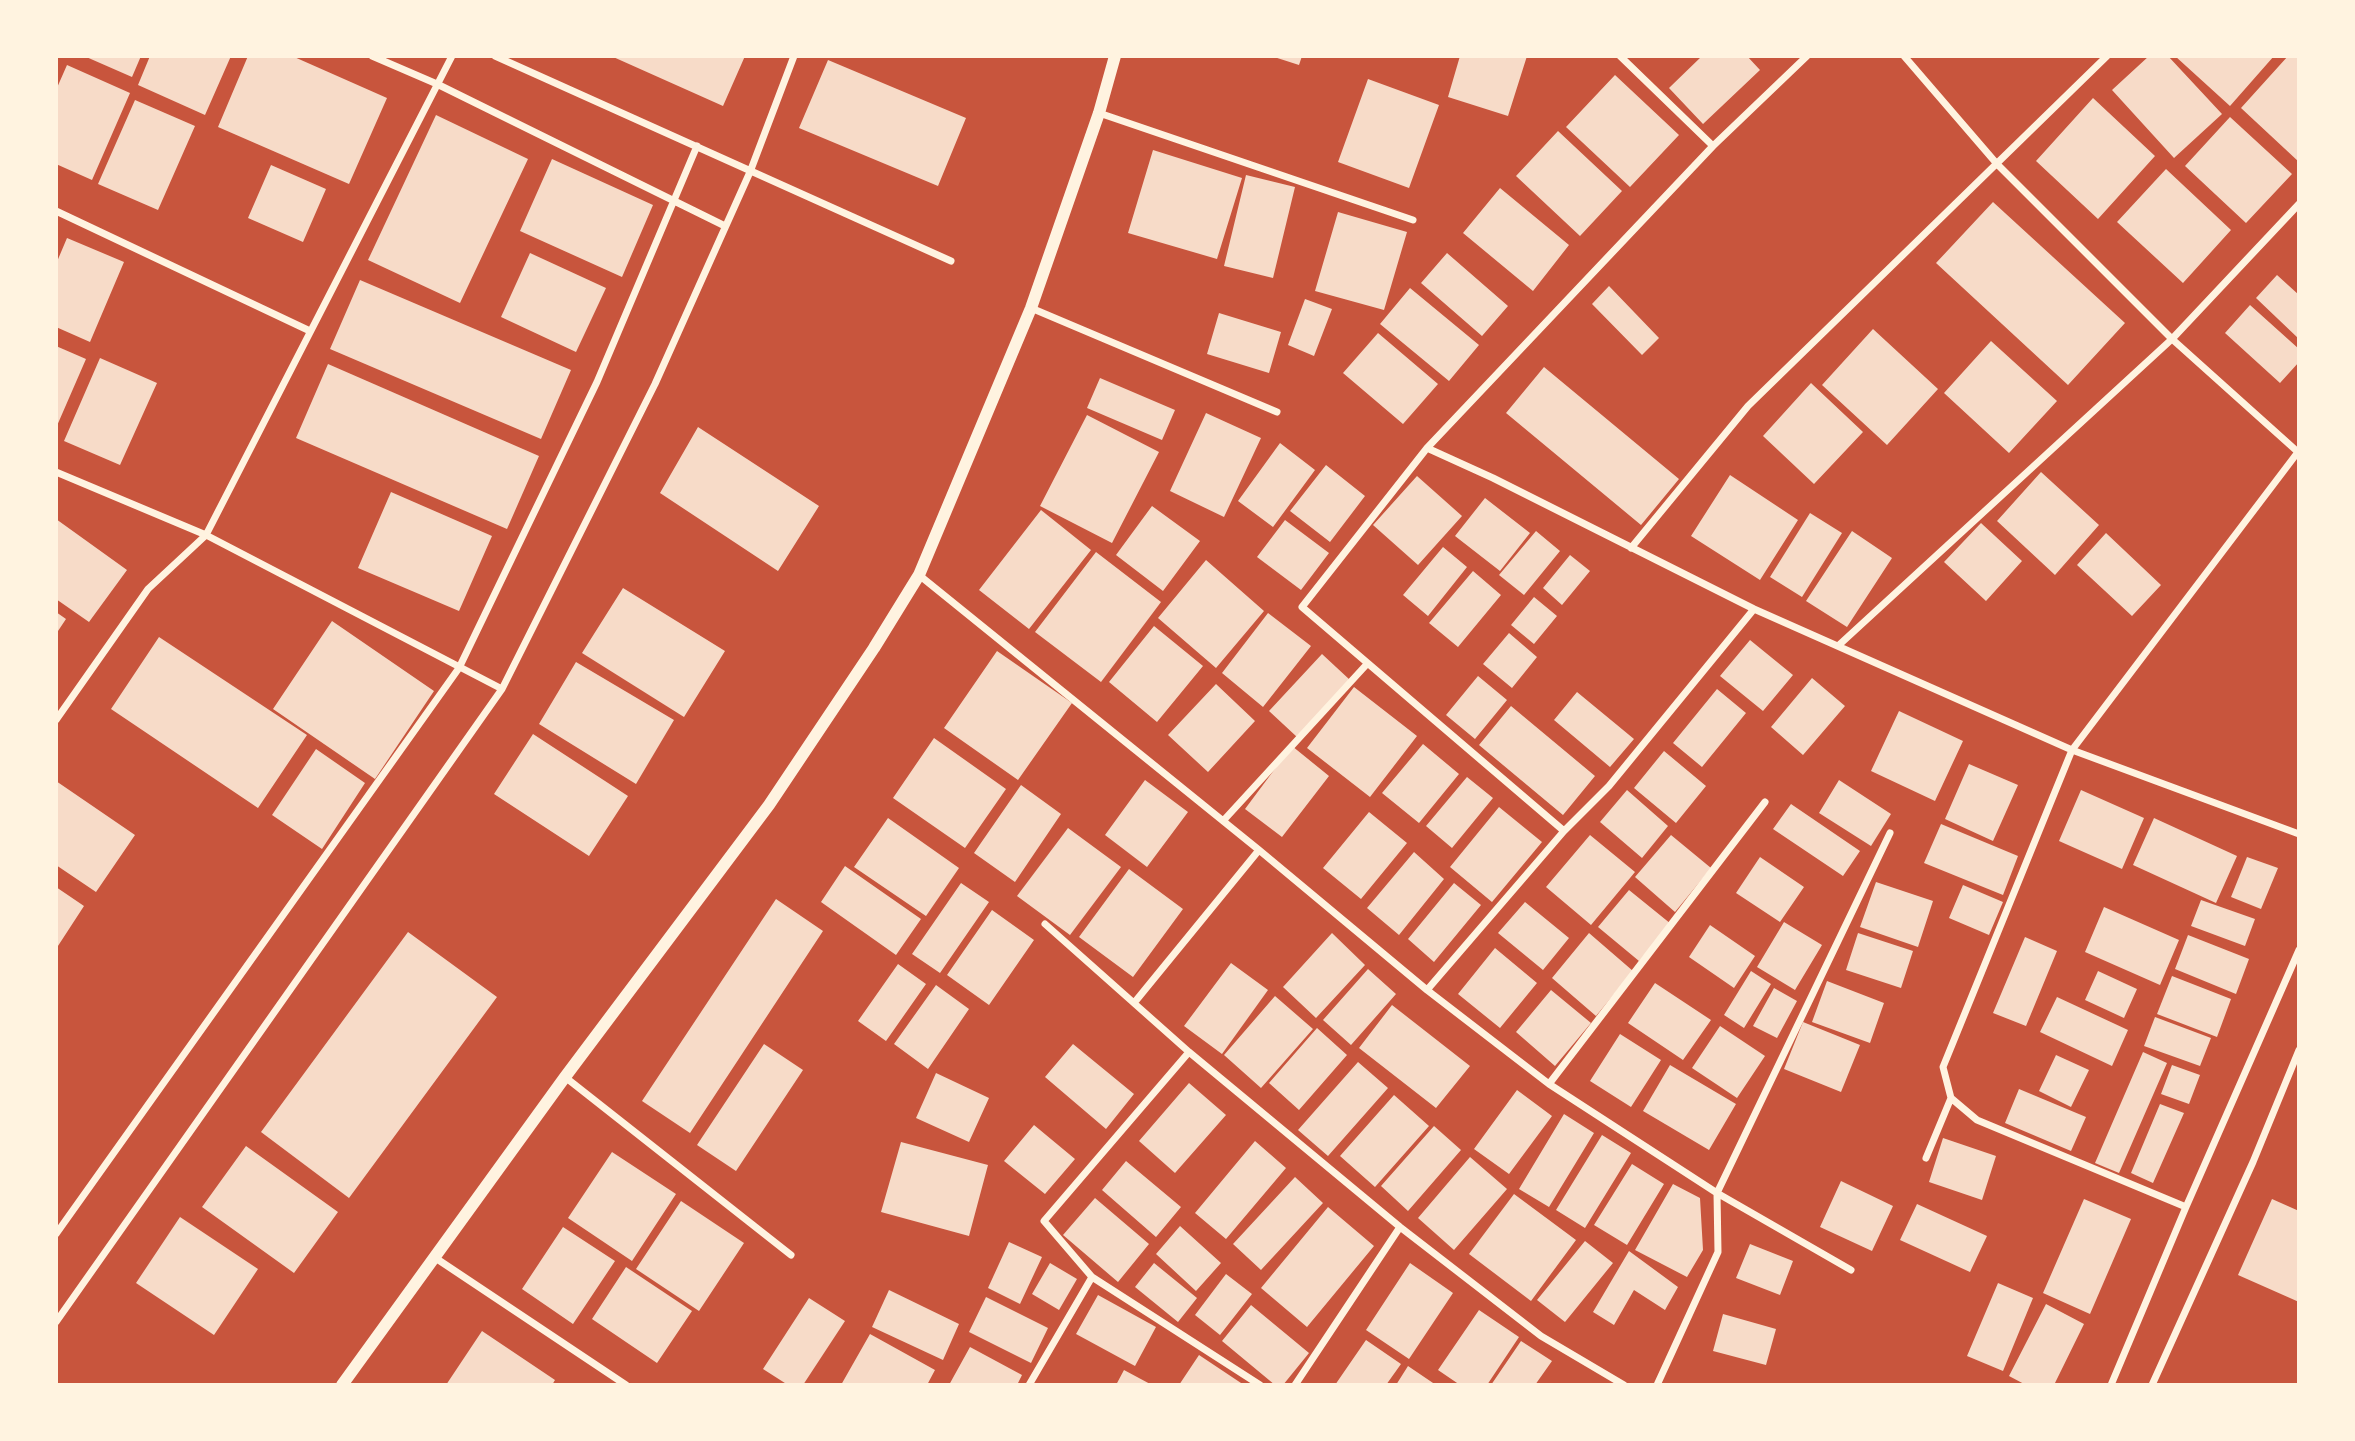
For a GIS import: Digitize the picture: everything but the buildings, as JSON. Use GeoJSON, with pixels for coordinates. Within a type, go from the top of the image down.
{"type":"FeatureCollection","features":[{"type":"Feature","properties":{"kind":"street"},"geometry":{"type":"LineString","coordinates":[[372,56],[437,84],[725,226]]}},
{"type":"Feature","properties":{"kind":"street"},"geometry":{"type":"LineString","coordinates":[[56,720],[148,589],[206,535],[452,56]]}},
{"type":"Feature","properties":{"kind":"street"},"geometry":{"type":"LineString","coordinates":[[495,56],[951,261]]}},
{"type":"Feature","properties":{"kind":"street"},"geometry":{"type":"LineString","coordinates":[[56,1322],[502,689],[655,384],[750,172],[794,56]]}},
{"type":"Feature","properties":{"kind":"street"},"geometry":{"type":"LineString","coordinates":[[342,1385],[565,1077],[769,805],[874,648],[919,575],[1031,308],[1099,113],[1115,56]]}},
{"type":"Feature","properties":{"kind":"street"},"geometry":{"type":"LineString","coordinates":[[1620,56],[1713,146]]}},
{"type":"Feature","properties":{"kind":"street"},"geometry":{"type":"LineString","coordinates":[[1564,831],[1302,607],[1427,448],[1713,146],[1807,56]]}},
{"type":"Feature","properties":{"kind":"street"},"geometry":{"type":"LineString","coordinates":[[1904,56],[1997,164],[2172,339],[2299,453],[2072,750],[1943,1067],[1951,1098],[1977,1120],[2186,1207]]}},
{"type":"Feature","properties":{"kind":"street"},"geometry":{"type":"LineString","coordinates":[[1631,548],[1748,406],[2108,56]]}},
{"type":"Feature","properties":{"kind":"street"},"geometry":{"type":"LineString","coordinates":[[1099,113],[1413,220]]}},
{"type":"Feature","properties":{"kind":"street"},"geometry":{"type":"LineString","coordinates":[[56,1234],[459,668],[597,382],[697,146]]}},
{"type":"Feature","properties":{"kind":"street"},"geometry":{"type":"LineString","coordinates":[[1839,645],[2172,339],[2299,204]]}},
{"type":"Feature","properties":{"kind":"street"},"geometry":{"type":"LineString","coordinates":[[56,211],[310,331]]}},
{"type":"Feature","properties":{"kind":"street"},"geometry":{"type":"LineString","coordinates":[[1031,308],[1277,412]]}},
{"type":"Feature","properties":{"kind":"street"},"geometry":{"type":"LineString","coordinates":[[1427,448],[1754,609],[2072,750],[2299,834]]}},
{"type":"Feature","properties":{"kind":"street"},"geometry":{"type":"LineString","coordinates":[[56,472],[206,535],[502,689]]}},
{"type":"Feature","properties":{"kind":"street"},"geometry":{"type":"LineString","coordinates":[[919,575],[1259,850],[1427,990],[1549,1084],[1717,1193],[1851,1270]]}},
{"type":"Feature","properties":{"kind":"street"},"geometry":{"type":"LineString","coordinates":[[1427,990],[1564,831],[1609,786],[1754,609]]}},
{"type":"Feature","properties":{"kind":"street"},"geometry":{"type":"LineString","coordinates":[[1223,821],[1367,663]]}},
{"type":"Feature","properties":{"kind":"street"},"geometry":{"type":"LineString","coordinates":[[1549,1084],[1765,802]]}},
{"type":"Feature","properties":{"kind":"street"},"geometry":{"type":"LineString","coordinates":[[1657,1385],[1718,1252],[1717,1193],[1891,834]]}},
{"type":"Feature","properties":{"kind":"street"},"geometry":{"type":"LineString","coordinates":[[1134,1003],[1259,850]]}},
{"type":"Feature","properties":{"kind":"street"},"geometry":{"type":"LineString","coordinates":[[1045,924],[1189,1052],[1400,1227],[1541,1336],[1624,1385]]}},
{"type":"Feature","properties":{"kind":"street"},"geometry":{"type":"LineString","coordinates":[[2111,1385],[2299,950]]}},
{"type":"Feature","properties":{"kind":"street"},"geometry":{"type":"LineString","coordinates":[[2152,1385],[2253,1162],[2299,1050]]}},
{"type":"Feature","properties":{"kind":"street"},"geometry":{"type":"LineString","coordinates":[[1189,1052],[1044,1221],[1092,1277],[1260,1385]]}},
{"type":"Feature","properties":{"kind":"street"},"geometry":{"type":"LineString","coordinates":[[565,1077],[791,1255]]}},
{"type":"Feature","properties":{"kind":"street"},"geometry":{"type":"LineString","coordinates":[[1926,1157],[1951,1098]]}},
{"type":"Feature","properties":{"kind":"street"},"geometry":{"type":"LineString","coordinates":[[1295,1385],[1400,1227]]}},
{"type":"Feature","properties":{"kind":"street"},"geometry":{"type":"LineString","coordinates":[[434,1257],[625,1385]]}},
{"type":"Feature","properties":{"kind":"street"},"geometry":{"type":"LineString","coordinates":[[1029,1385],[1092,1277]]}}]}
